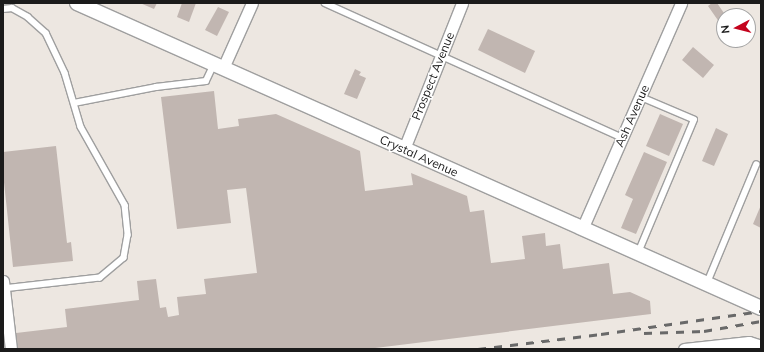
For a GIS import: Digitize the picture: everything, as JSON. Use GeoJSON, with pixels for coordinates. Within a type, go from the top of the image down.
{"type":"FeatureCollection","features":[{"type":"Feature","properties":{"kind":"street","name":"Crystal Avenue"},"geometry":{"type":"LineString","coordinates":[[77,3],[761,308]]}},
{"type":"Feature","properties":{"kind":"street"},"geometry":{"type":"LineString","coordinates":[[218,66],[252,3]]}},
{"type":"Feature","properties":{"kind":"street","name":"Prospect Avenue"},"geometry":{"type":"LineString","coordinates":[[404,149],[462,3]]}},
{"type":"Feature","properties":{"kind":"street","name":"Ash Avenue"},"geometry":{"type":"LineString","coordinates":[[582,229],[681,3]]}},
{"type":"Feature","properties":{"kind":"street"},"geometry":{"type":"LineString","coordinates":[[4,285],[11,349]]}},
{"type":"Feature","properties":{"kind":"street"},"geometry":{"type":"LineString","coordinates":[[684,349],[749,342],[761,344]]}},
{"type":"Feature","properties":{"kind":"lane"},"geometry":{"type":"LineString","coordinates":[[325,3],[622,138]]}},
{"type":"Feature","properties":{"kind":"lane"},"geometry":{"type":"LineString","coordinates":[[3,9],[12,8],[28,17],[46,33],[65,73],[82,126],[125,205],[128,235],[124,258],[100,278],[4,285]]}},
{"type":"Feature","properties":{"kind":"lane"},"geometry":{"type":"LineString","coordinates":[[74,103],[156,87],[206,81],[218,66]]}},
{"type":"Feature","properties":{"kind":"lane"},"geometry":{"type":"LineString","coordinates":[[637,253],[694,120],[640,97]]}},
{"type":"Feature","properties":{"kind":"lane"},"geometry":{"type":"LineString","coordinates":[[706,284],[756,165]]}},
{"type":"Feature","properties":{"kind":"building"},"geometry":{"type":"Polygon","coordinates":[[[140,3],[157,3],[154,9],[140,3]]]}},
{"type":"Feature","properties":{"kind":"building"},"geometry":{"type":"Polygon","coordinates":[[[182,3],[196,3],[189,22],[177,17],[182,3]]]}},
{"type":"Feature","properties":{"kind":"building"},"geometry":{"type":"Polygon","coordinates":[[[712,3],[717,3],[720,8],[716,8],[716,18],[708,6],[712,3]]]}},
{"type":"Feature","properties":{"kind":"building"},"geometry":{"type":"Polygon","coordinates":[[[218,7],[229,12],[217,36],[205,30],[218,7]]]}},
{"type":"Feature","properties":{"kind":"building"},"geometry":{"type":"Polygon","coordinates":[[[488,29],[535,51],[525,73],[478,50],[488,29]]]}},
{"type":"Feature","properties":{"kind":"building"},"geometry":{"type":"Polygon","coordinates":[[[693,47],[714,65],[703,78],[682,60],[693,47]]]}},
{"type":"Feature","properties":{"kind":"building"},"geometry":{"type":"Polygon","coordinates":[[[355,69],[361,72],[359,75],[366,78],[357,99],[344,94],[355,69]]]}},
{"type":"Feature","properties":{"kind":"building"},"geometry":{"type":"Polygon","coordinates":[[[214,91],[218,129],[239,126],[238,119],[276,114],[360,151],[365,191],[413,185],[411,173],[467,196],[470,212],[484,210],[491,263],[525,259],[522,236],[545,233],[546,246],[560,244],[563,269],[609,263],[613,294],[630,292],[650,301],[651,314],[367,349],[18,349],[16,333],[67,327],[65,309],[139,300],[137,281],[156,279],[160,308],[166,307],[168,317],[179,315],[177,297],[206,294],[204,279],[257,273],[246,188],[227,190],[231,223],[177,229],[161,97],[214,91]]]}},
{"type":"Feature","properties":{"kind":"building"},"geometry":{"type":"Polygon","coordinates":[[[660,114],[683,124],[669,156],[646,146],[660,114]]]}},
{"type":"Feature","properties":{"kind":"building"},"geometry":{"type":"Polygon","coordinates":[[[716,128],[728,134],[714,166],[702,161],[716,128]]]}},
{"type":"Feature","properties":{"kind":"building"},"geometry":{"type":"Polygon","coordinates":[[[56,146],[67,243],[71,242],[73,261],[13,267],[3,173],[3,152],[56,146]]]}},
{"type":"Feature","properties":{"kind":"building"},"geometry":{"type":"Polygon","coordinates":[[[644,152],[667,162],[636,234],[621,228],[633,199],[625,195],[644,152]]]}},
{"type":"Feature","properties":{"kind":"building"},"geometry":{"type":"Polygon","coordinates":[[[761,205],[761,228],[753,224],[761,205]]]}},
{"type":"Feature","properties":{"kind":"railway"},"geometry":{"type":"LineString","coordinates":[[478,349],[601,334],[761,311]]}},
{"type":"Feature","properties":{"kind":"railway"},"geometry":{"type":"LineString","coordinates":[[644,333],[704,331],[761,321]]}}]}
